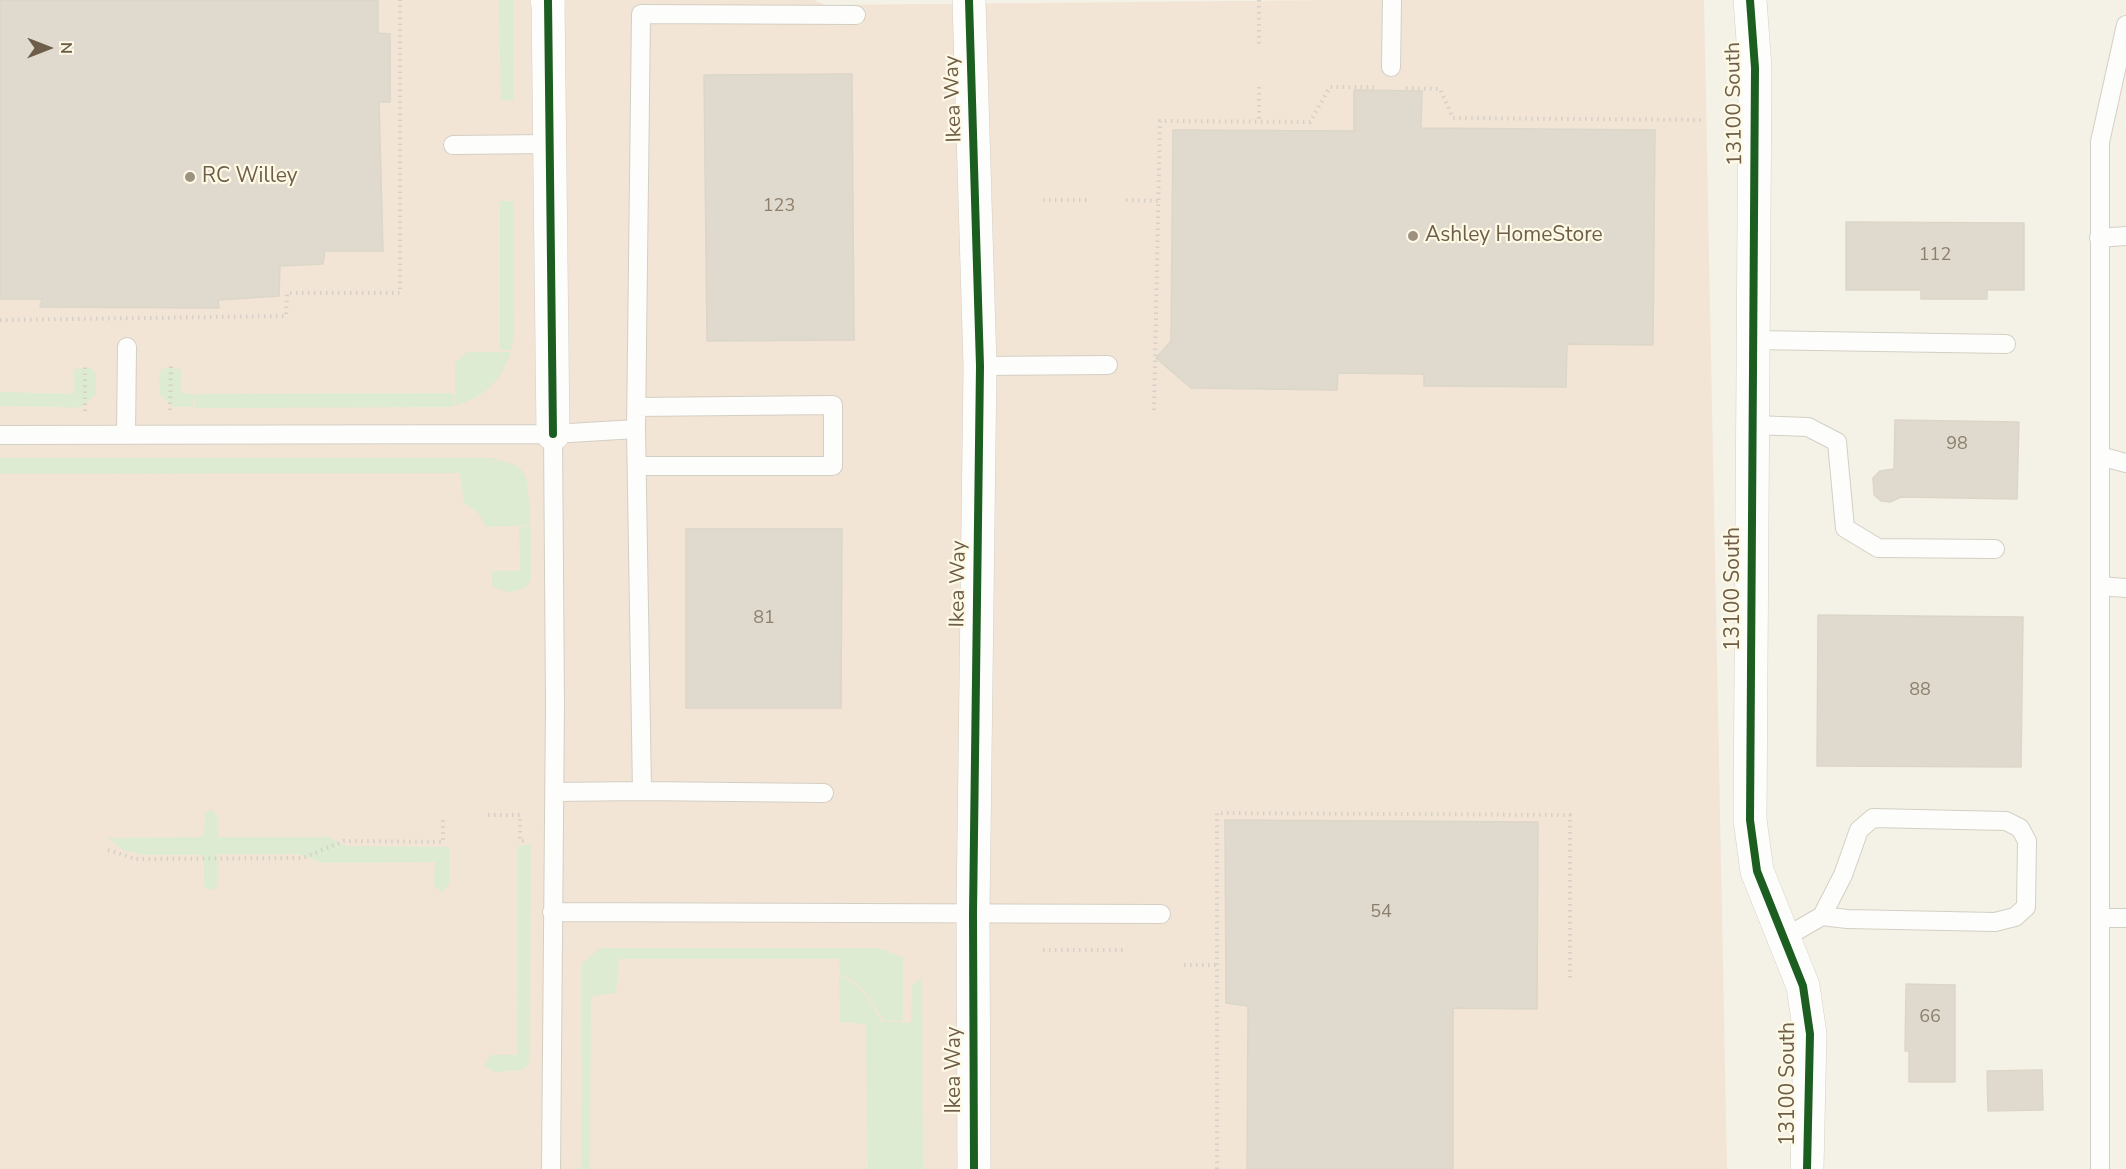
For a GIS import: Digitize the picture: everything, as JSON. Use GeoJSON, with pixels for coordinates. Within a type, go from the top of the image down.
{"type":"FeatureCollection","features":[{"type":"Feature","properties":{"kind":"street","name":"Ikea Way"},"geometry":{"type":"LineString","coordinates":[[969,0],[980,366],[973,914],[974,1169]]}},
{"type":"Feature","properties":{"kind":"street","name":"13100 South"},"geometry":{"type":"LineString","coordinates":[[1750,0],[1755,68],[1750,820],[1757,871],[1803,986],[1810,1034],[1807,1169]]}},
{"type":"Feature","properties":{"kind":"street"},"geometry":{"type":"LineString","coordinates":[[548,1],[553,434]]}},
{"type":"Feature","properties":{"kind":"lane"},"geometry":{"type":"LineString","coordinates":[[1391,67],[1392,0]]}},
{"type":"Feature","properties":{"kind":"lane"},"geometry":{"type":"LineString","coordinates":[[642,791],[636,429],[641,14],[856,15]]}},
{"type":"Feature","properties":{"kind":"lane"},"geometry":{"type":"LineString","coordinates":[[2100,1169],[2100,142],[2126,25]]}},
{"type":"Feature","properties":{"kind":"lane"},"geometry":{"type":"LineString","coordinates":[[453,145],[548,144]]}},
{"type":"Feature","properties":{"kind":"lane"},"geometry":{"type":"LineString","coordinates":[[2099,238],[2126,236]]}},
{"type":"Feature","properties":{"kind":"lane"},"geometry":{"type":"LineString","coordinates":[[1754,340],[2006,344]]}},
{"type":"Feature","properties":{"kind":"lane"},"geometry":{"type":"LineString","coordinates":[[126,347],[126,435]]}},
{"type":"Feature","properties":{"kind":"lane"},"geometry":{"type":"LineString","coordinates":[[980,366],[1108,365]]}},
{"type":"Feature","properties":{"kind":"lane"},"geometry":{"type":"LineString","coordinates":[[637,407],[832,405],[833,466],[638,466]]}},
{"type":"Feature","properties":{"kind":"lane"},"geometry":{"type":"LineString","coordinates":[[1753,425],[1808,427],[1837,442],[1845,528],[1878,548],[1995,549]]}},
{"type":"Feature","properties":{"kind":"lane"},"geometry":{"type":"LineString","coordinates":[[0,435],[553,434],[636,429]]}},
{"type":"Feature","properties":{"kind":"lane"},"geometry":{"type":"LineString","coordinates":[[551,1169],[554,792],[553,434]]}},
{"type":"Feature","properties":{"kind":"lane"},"geometry":{"type":"LineString","coordinates":[[2100,456],[2126,463]]}},
{"type":"Feature","properties":{"kind":"lane"},"geometry":{"type":"LineString","coordinates":[[2100,586],[2126,588]]}},
{"type":"Feature","properties":{"kind":"lane"},"geometry":{"type":"LineString","coordinates":[[554,792],[824,793]]}},
{"type":"Feature","properties":{"kind":"lane"},"geometry":{"type":"LineString","coordinates":[[1784,938],[1822,916],[1843,875],[1859,830],[1873,818],[2006,821],[2020,828],[2027,841],[2026,907],[2015,917],[1995,922],[1847,919],[1822,916]]}},
{"type":"Feature","properties":{"kind":"lane"},"geometry":{"type":"LineString","coordinates":[[552,912],[1161,915]]}},
{"type":"Feature","properties":{"kind":"lane"},"geometry":{"type":"LineString","coordinates":[[2100,918],[2126,918]]}},
{"type":"Feature","properties":{"kind":"path"},"geometry":{"type":"LineString","coordinates":[[0,320],[286,316],[286,292],[400,292],[400,0]]}},
{"type":"Feature","properties":{"kind":"path"},"geometry":{"type":"LineString","coordinates":[[1259,0],[1259,46]]}},
{"type":"Feature","properties":{"kind":"path"},"geometry":{"type":"LineString","coordinates":[[1259,87],[1259,122]]}},
{"type":"Feature","properties":{"kind":"path"},"geometry":{"type":"LineString","coordinates":[[1154,410],[1160,121],[1310,122],[1330,87],[1385,88]]}},
{"type":"Feature","properties":{"kind":"path"},"geometry":{"type":"LineString","coordinates":[[1396,88],[1440,89],[1453,118],[1704,120]]}},
{"type":"Feature","properties":{"kind":"path"},"geometry":{"type":"LineString","coordinates":[[1043,200],[1088,200]]}},
{"type":"Feature","properties":{"kind":"path"},"geometry":{"type":"LineString","coordinates":[[1126,200],[1159,201]]}},
{"type":"Feature","properties":{"kind":"path"},"geometry":{"type":"LineString","coordinates":[[85,366],[85,412]]}},
{"type":"Feature","properties":{"kind":"path"},"geometry":{"type":"LineString","coordinates":[[170,412],[171,366]]}},
{"type":"Feature","properties":{"kind":"path"},"geometry":{"type":"LineString","coordinates":[[1217,1169],[1217,813],[1570,815],[1570,979]]}},
{"type":"Feature","properties":{"kind":"path"},"geometry":{"type":"LineString","coordinates":[[488,815],[520,815],[520,841],[532,841]]}},
{"type":"Feature","properties":{"kind":"path"},"geometry":{"type":"LineString","coordinates":[[108,850],[136,859],[303,858],[344,841],[443,842],[443,818]]}},
{"type":"Feature","properties":{"kind":"path"},"geometry":{"type":"LineString","coordinates":[[1043,950],[1123,950]]}},
{"type":"Feature","properties":{"kind":"path"},"geometry":{"type":"LineString","coordinates":[[1184,965],[1217,965]]}},
{"type":"Feature","properties":{"kind":"shaded area"},"geometry":{"type":"Polygon","coordinates":[[[0,0],[814,0],[825,5],[1334,0],[1704,0],[1727,1169],[0,1169],[0,0]]]}},
{"type":"Feature","properties":{"kind":"green space"},"geometry":{"type":"Polygon","coordinates":[[[499,0],[513,0],[513,101],[501,100],[499,0]]]}},
{"type":"Feature","properties":{"kind":"green space"},"geometry":{"type":"Polygon","coordinates":[[[500,201],[513,201],[514,335],[511,350],[500,350],[500,201]]]}},
{"type":"Feature","properties":{"kind":"green space"},"geometry":{"type":"Polygon","coordinates":[[[467,352],[511,352],[502,372],[491,386],[476,397],[455,406],[455,363],[467,352]]]}},
{"type":"Feature","properties":{"kind":"green space"},"geometry":{"type":"Polygon","coordinates":[[[91,368],[96,374],[96,394],[82,407],[61,408],[60,402],[60,407],[0,406],[0,392],[74,394],[74,369],[91,368]]]}},
{"type":"Feature","properties":{"kind":"green space"},"geometry":{"type":"Polygon","coordinates":[[[163,368],[181,369],[181,393],[194,394],[194,407],[173,407],[160,394],[159,374],[163,368]]]}},
{"type":"Feature","properties":{"kind":"green space"},"geometry":{"type":"Polygon","coordinates":[[[454,393],[454,407],[195,408],[195,394],[454,393]]]}},
{"type":"Feature","properties":{"kind":"green space"},"geometry":{"type":"Polygon","coordinates":[[[0,458],[498,458],[489,466],[498,460],[506,462],[518,467],[525,475],[528,497],[530,496],[530,525],[487,527],[478,513],[464,503],[460,473],[0,474],[0,458]]]}},
{"type":"Feature","properties":{"kind":"green space"},"geometry":{"type":"Polygon","coordinates":[[[531,526],[531,579],[525,588],[509,593],[492,586],[492,571],[520,571],[519,527],[531,526]]]}},
{"type":"Feature","properties":{"kind":"green space"},"geometry":{"type":"Polygon","coordinates":[[[211,809],[217,815],[218,837],[328,837],[347,846],[449,847],[449,884],[443,892],[434,886],[435,862],[323,863],[298,854],[218,854],[217,886],[211,891],[204,886],[204,855],[143,855],[123,850],[108,838],[204,837],[205,814],[211,809]]]}},
{"type":"Feature","properties":{"kind":"green space"},"geometry":{"type":"Polygon","coordinates":[[[531,845],[530,1062],[523,1070],[495,1072],[484,1066],[491,1055],[517,1055],[518,846],[531,845]]]}},
{"type":"Feature","properties":{"kind":"green space"},"geometry":{"type":"Polygon","coordinates":[[[601,948],[879,948],[903,957],[903,1021],[883,1020],[861,987],[840,974],[839,959],[619,959],[616,993],[591,996],[590,1169],[581,1169],[582,963],[601,948]]]}},
{"type":"Feature","properties":{"kind":"green space"},"geometry":{"type":"Polygon","coordinates":[[[839,975],[864,994],[881,1021],[911,1023],[912,985],[922,978],[923,1169],[868,1169],[866,1024],[840,1022],[839,975]]]}},
{"type":"Feature","properties":{"kind":"building","name":"RC Willey"},"geometry":{"type":"Polygon","coordinates":[[[0,0],[378,0],[378,33],[390,34],[390,102],[379,102],[383,251],[325,251],[323,264],[280,266],[279,296],[218,300],[219,308],[40,307],[42,299],[0,299],[0,0]]]}},
{"type":"Feature","properties":{"kind":"building"},"geometry":{"type":"Polygon","coordinates":[[[852,74],[854,340],[707,341],[704,75],[852,74]]]}},
{"type":"Feature","properties":{"kind":"building","name":"Ashley HomeStore"},"geometry":{"type":"Polygon","coordinates":[[[1354,90],[1422,91],[1421,128],[1655,130],[1653,345],[1567,344],[1566,387],[1424,386],[1424,374],[1338,373],[1337,390],[1191,388],[1156,358],[1171,341],[1173,130],[1354,131],[1354,90]]]}},
{"type":"Feature","properties":{"kind":"building"},"geometry":{"type":"Polygon","coordinates":[[[1846,222],[2024,223],[2024,290],[1987,290],[1987,299],[1921,299],[1921,290],[1846,290],[1846,222]]]}},
{"type":"Feature","properties":{"kind":"building"},"geometry":{"type":"Polygon","coordinates":[[[1895,420],[2019,422],[2017,499],[1901,497],[1890,502],[1881,501],[1874,495],[1873,478],[1880,471],[1894,469],[1895,420]]]}},
{"type":"Feature","properties":{"kind":"building"},"geometry":{"type":"Polygon","coordinates":[[[686,529],[842,529],[841,708],[686,708],[686,529]]]}},
{"type":"Feature","properties":{"kind":"building"},"geometry":{"type":"Polygon","coordinates":[[[1818,615],[2023,617],[2021,767],[1817,766],[1818,615]]]}},
{"type":"Feature","properties":{"kind":"building"},"geometry":{"type":"Polygon","coordinates":[[[1225,820],[1538,822],[1537,1009],[1453,1008],[1453,1169],[1247,1169],[1248,1006],[1226,1003],[1225,820]]]}},
{"type":"Feature","properties":{"kind":"building"},"geometry":{"type":"Polygon","coordinates":[[[1906,984],[1955,985],[1955,1082],[1909,1082],[1909,1051],[1905,1051],[1906,984]]]}},
{"type":"Feature","properties":{"kind":"building"},"geometry":{"type":"Polygon","coordinates":[[[2042,1070],[2043,1110],[1988,1111],[1987,1071],[2042,1070]]]}},
{"type":"Feature","properties":{"kind":"cycle path"},"geometry":{"type":"LineString","coordinates":[[548,0],[553,434]]}},
{"type":"Feature","properties":{"kind":"cycle path"},"geometry":{"type":"LineString","coordinates":[[969,0],[980,366],[973,914],[974,1169]]}},
{"type":"Feature","properties":{"kind":"cycle path"},"geometry":{"type":"LineString","coordinates":[[1750,0],[1755,68],[1750,820],[1757,871],[1803,986],[1810,1034],[1807,1169]]}},
{"type":"Feature","properties":{"kind":"place","name":"RC Willey"},"geometry":{"type":"Point","coordinates":[190,177]}},
{"type":"Feature","properties":{"kind":"place","name":"Ashley HomeStore"},"geometry":{"type":"Point","coordinates":[1413,236]}}]}
